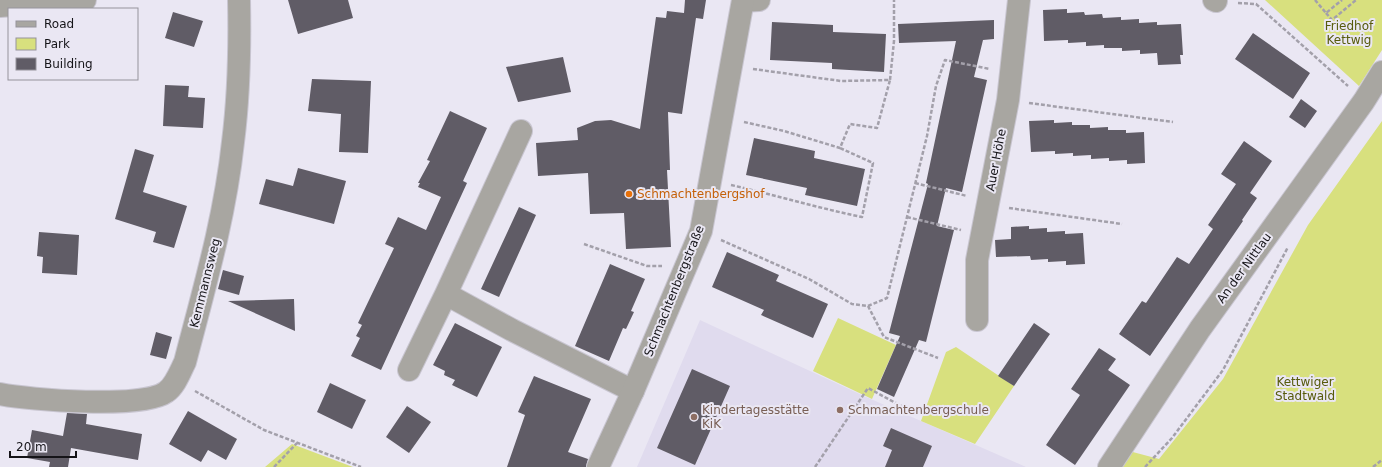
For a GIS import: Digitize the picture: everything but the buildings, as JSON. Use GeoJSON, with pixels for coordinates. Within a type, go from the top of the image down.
{"type":"FeatureCollection","features":[{"type":"Feature","properties":{"kind":"street"},"geometry":{"type":"LineString","coordinates":[[0,6],[85,0]]}},
{"type":"Feature","properties":{"kind":"street","name":"Kemmannsweg"},"geometry":{"type":"LineString","coordinates":[[0,394],[106,402],[149,400],[166,392],[176,380],[185,362],[218,232],[233,143],[240,63],[239,0]]}},
{"type":"Feature","properties":{"kind":"street","name":"Schmachtenbergstraße"},"geometry":{"type":"LineString","coordinates":[[598,467],[633,391],[701,231],[731,66],[749,0]]}},
{"type":"Feature","properties":{"kind":"street","name":"Auer Höhe"},"geometry":{"type":"LineString","coordinates":[[977,320],[977,260],[1008,100],[1019,0]]}},
{"type":"Feature","properties":{"kind":"street","name":"An der Nittlau"},"geometry":{"type":"LineString","coordinates":[[1109,467],[1200,329],[1364,101],[1382,72]]}},
{"type":"Feature","properties":{"kind":"street"},"geometry":{"type":"LineString","coordinates":[[409,370],[446,294],[521,131]]}},
{"type":"Feature","properties":{"kind":"street"},"geometry":{"type":"LineString","coordinates":[[446,294],[512,330],[633,391]]}},
{"type":"Feature","properties":{"kind":"path"},"geometry":{"type":"LineString","coordinates":[[840,148],[850,124],[877,128],[890,80],[894,41],[894,0]]}},
{"type":"Feature","properties":{"kind":"path"},"geometry":{"type":"LineString","coordinates":[[1215,0],[1256,4],[1364,101]]}},
{"type":"Feature","properties":{"kind":"path"},"geometry":{"type":"LineString","coordinates":[[1315,0],[1332,20],[1356,0]]}},
{"type":"Feature","properties":{"kind":"path"},"geometry":{"type":"LineString","coordinates":[[1334,0],[1337,4]]}},
{"type":"Feature","properties":{"kind":"path"},"geometry":{"type":"LineString","coordinates":[[1326,13],[1342,0]]}},
{"type":"Feature","properties":{"kind":"path"},"geometry":{"type":"LineString","coordinates":[[701,231],[809,279],[852,304],[868,306],[887,298],[926,136],[936,86],[945,60],[1011,72]]}},
{"type":"Feature","properties":{"kind":"path"},"geometry":{"type":"LineString","coordinates":[[731,66],[841,81],[890,80]]}},
{"type":"Feature","properties":{"kind":"path"},"geometry":{"type":"LineString","coordinates":[[1008,100],[1173,122]]}},
{"type":"Feature","properties":{"kind":"path"},"geometry":{"type":"LineString","coordinates":[[710,180],[775,195],[815,207],[862,217],[873,163],[840,148],[784,131],[722,117]]}},
{"type":"Feature","properties":{"kind":"path"},"geometry":{"type":"LineString","coordinates":[[915,183],[988,204],[1122,224]]}},
{"type":"Feature","properties":{"kind":"path"},"geometry":{"type":"LineString","coordinates":[[907,217],[982,235]]}},
{"type":"Feature","properties":{"kind":"path"},"geometry":{"type":"LineString","coordinates":[[1145,467],[1172,438],[1222,370],[1292,241]]}},
{"type":"Feature","properties":{"kind":"path"},"geometry":{"type":"LineString","coordinates":[[584,244],[647,266]]}},
{"type":"Feature","properties":{"kind":"path"},"geometry":{"type":"LineString","coordinates":[[868,306],[884,337],[938,358]]}},
{"type":"Feature","properties":{"kind":"path"},"geometry":{"type":"LineString","coordinates":[[176,380],[264,430],[361,467]]}},
{"type":"Feature","properties":{"kind":"path"},"geometry":{"type":"LineString","coordinates":[[815,467],[868,388],[916,414]]}},
{"type":"Feature","properties":{"kind":"path"},"geometry":{"type":"LineString","coordinates":[[274,467],[297,443]]}},
{"type":"Feature","properties":{"kind":"path"},"geometry":{"type":"LineString","coordinates":[[1373,467],[1382,460]]}},
{"type":"Feature","properties":{"kind":"shaded area"},"geometry":{"type":"Polygon","coordinates":[[[700,320],[864,396],[1026,467],[637,467],[700,320]]]}},
{"type":"Feature","properties":{"kind":"green space","name":"Friedhof Kettwig"},"geometry":{"type":"Polygon","coordinates":[[[1265,0],[1382,0],[1382,50],[1359,86],[1265,0]]]}},
{"type":"Feature","properties":{"kind":"green space","name":"Kettwiger Stadtwald"},"geometry":{"type":"Polygon","coordinates":[[[1382,121],[1382,467],[1119,467],[1129,451],[1159,459],[1223,379],[1308,225],[1382,121]]]}},
{"type":"Feature","properties":{"kind":"green space"},"geometry":{"type":"Polygon","coordinates":[[[838,318],[896,345],[872,399],[813,371],[838,318]]]}},
{"type":"Feature","properties":{"kind":"green space"},"geometry":{"type":"Polygon","coordinates":[[[956,347],[1014,386],[975,444],[921,421],[946,352],[956,347]]]}},
{"type":"Feature","properties":{"kind":"green space"},"geometry":{"type":"Polygon","coordinates":[[[292,444],[353,467],[265,467],[292,444]]]}},
{"type":"Feature","properties":{"kind":"place","name":"Schmachtenbergshof"},"geometry":{"type":"Point","coordinates":[629,194]}},
{"type":"Feature","properties":{"kind":"place","name":"Schmachtenbergschule"},"geometry":{"type":"Point","coordinates":[840,410]}},
{"type":"Feature","properties":{"kind":"place","name":"Kindertagesstätte KiK"},"geometry":{"type":"Point","coordinates":[694,417]}}]}
